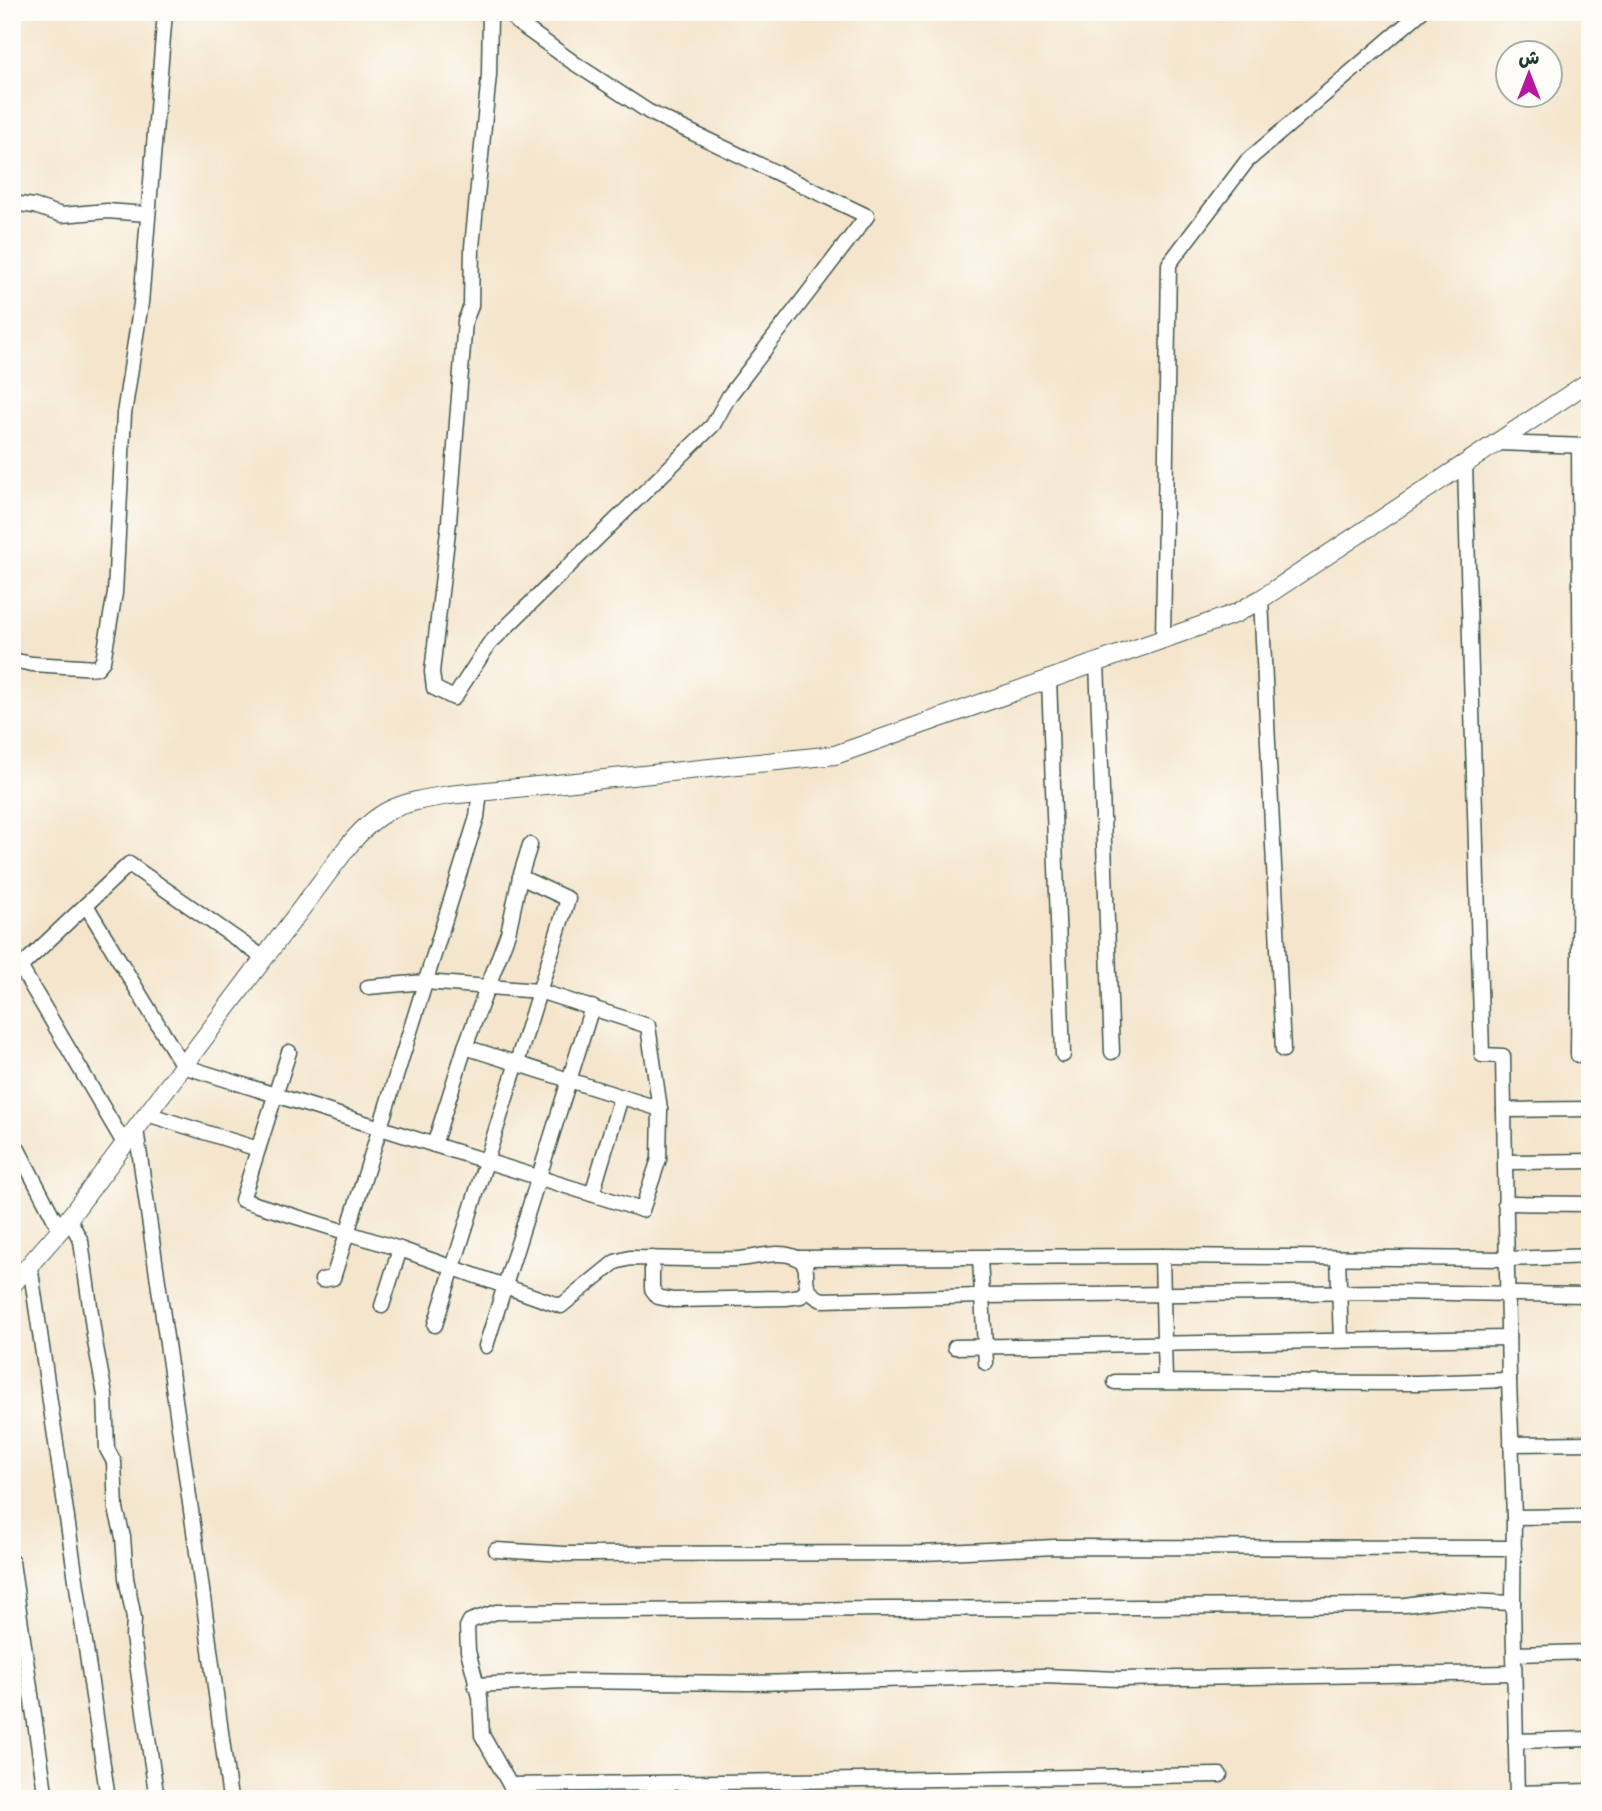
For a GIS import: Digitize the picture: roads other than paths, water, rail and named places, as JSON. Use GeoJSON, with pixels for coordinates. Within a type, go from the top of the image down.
{"type":"FeatureCollection","features":[{"type":"Feature","properties":{"kind":"main road"},"geometry":{"type":"LineString","coordinates":[[12,1286],[65,1225],[362,829],[380,814],[397,805],[422,799],[480,791],[835,755],[1163,639],[1237,612],[1261,599],[1590,381]]}},
{"type":"Feature","properties":{"kind":"street"},"geometry":{"type":"LineString","coordinates":[[12,660],[32,664],[97,668],[103,661],[115,593],[124,414],[141,303],[165,12]]}},
{"type":"Feature","properties":{"kind":"street"},"geometry":{"type":"LineString","coordinates":[[490,12],[489,75],[472,247],[471,306],[465,321],[449,522],[432,673],[434,688],[454,698],[489,645],[713,425],[729,396],[867,216],[649,112],[574,63],[517,22],[508,12]]}},
{"type":"Feature","properties":{"kind":"street"},"geometry":{"type":"LineString","coordinates":[[1163,639],[1169,264],[1247,160],[1421,12]]}},
{"type":"Feature","properties":{"kind":"street"},"geometry":{"type":"LineString","coordinates":[[12,203],[34,206],[62,215],[107,211],[147,214]]}},
{"type":"Feature","properties":{"kind":"street"},"geometry":{"type":"LineString","coordinates":[[1496,443],[1584,446],[1578,1055]]}},
{"type":"Feature","properties":{"kind":"street"},"geometry":{"type":"LineString","coordinates":[[1465,464],[1482,1055],[1503,1056],[1508,1380],[1514,1517],[1517,1796],[1590,1791]]}},
{"type":"Feature","properties":{"kind":"street"},"geometry":{"type":"LineString","coordinates":[[1261,599],[1283,1050]]}},
{"type":"Feature","properties":{"kind":"street"},"geometry":{"type":"LineString","coordinates":[[1097,662],[1112,1052]]}},
{"type":"Feature","properties":{"kind":"street"},"geometry":{"type":"LineString","coordinates":[[1049,679],[1063,1055]]}},
{"type":"Feature","properties":{"kind":"street"},"geometry":{"type":"LineString","coordinates":[[322,1280],[333,1278],[348,1233],[477,817],[480,791]]}},
{"type":"Feature","properties":{"kind":"street"},"geometry":{"type":"LineString","coordinates":[[434,1144],[465,1047],[508,933],[530,845]]}},
{"type":"Feature","properties":{"kind":"street"},"geometry":{"type":"LineString","coordinates":[[124,1145],[16,972],[129,864],[264,958]]}},
{"type":"Feature","properties":{"kind":"street"},"geometry":{"type":"LineString","coordinates":[[435,1325],[568,899],[520,877]]}},
{"type":"Feature","properties":{"kind":"street"},"geometry":{"type":"LineString","coordinates":[[86,905],[183,1066],[642,1210],[659,1159],[660,1109],[648,1026],[540,990],[425,982],[368,987]]}},
{"type":"Feature","properties":{"kind":"street"},"geometry":{"type":"LineString","coordinates":[[486,1346],[592,1007]]}},
{"type":"Feature","properties":{"kind":"street"},"geometry":{"type":"LineString","coordinates":[[465,1047],[660,1109]]}},
{"type":"Feature","properties":{"kind":"street"},"geometry":{"type":"LineString","coordinates":[[289,1052],[242,1200],[400,1249],[561,1306],[615,1262],[630,1258],[741,1259],[781,1254],[799,1258],[1162,1256],[1506,1259],[1590,1256]]}},
{"type":"Feature","properties":{"kind":"street"},"geometry":{"type":"LineString","coordinates":[[592,1194],[621,1097]]}},
{"type":"Feature","properties":{"kind":"street"},"geometry":{"type":"LineString","coordinates":[[1504,1110],[1590,1109]]}},
{"type":"Feature","properties":{"kind":"street"},"geometry":{"type":"LineString","coordinates":[[230,1799],[142,1122],[258,1149]]}},
{"type":"Feature","properties":{"kind":"street"},"geometry":{"type":"LineString","coordinates":[[12,1138],[65,1225],[81,1241],[105,1395],[107,1450],[114,1462],[116,1509],[123,1536],[126,1578],[134,1618],[134,1637],[157,1799]]}},
{"type":"Feature","properties":{"kind":"street"},"geometry":{"type":"LineString","coordinates":[[1506,1162],[1590,1161]]}},
{"type":"Feature","properties":{"kind":"street"},"geometry":{"type":"LineString","coordinates":[[1505,1203],[1590,1204]]}},
{"type":"Feature","properties":{"kind":"street"},"geometry":{"type":"LineString","coordinates":[[382,1306],[400,1249]]}},
{"type":"Feature","properties":{"kind":"street"},"geometry":{"type":"LineString","coordinates":[[1162,1256],[1166,1382]]}},
{"type":"Feature","properties":{"kind":"street"},"geometry":{"type":"LineString","coordinates":[[652,1258],[652,1289],[658,1297],[673,1300],[786,1298],[801,1296],[807,1289]]}},
{"type":"Feature","properties":{"kind":"street"},"geometry":{"type":"LineString","coordinates":[[799,1258],[806,1268],[807,1289],[811,1295],[822,1300],[1339,1293],[1590,1296]]}},
{"type":"Feature","properties":{"kind":"street"},"geometry":{"type":"LineString","coordinates":[[980,1258],[986,1363]]}},
{"type":"Feature","properties":{"kind":"street"},"geometry":{"type":"LineString","coordinates":[[1338,1258],[1341,1340]]}},
{"type":"Feature","properties":{"kind":"street"},"geometry":{"type":"LineString","coordinates":[[30,1265],[108,1799]]}},
{"type":"Feature","properties":{"kind":"street"},"geometry":{"type":"LineString","coordinates":[[955,1347],[1508,1338]]}},
{"type":"Feature","properties":{"kind":"street"},"geometry":{"type":"LineString","coordinates":[[1115,1382],[1416,1383],[1508,1380]]}},
{"type":"Feature","properties":{"kind":"street"},"geometry":{"type":"LineString","coordinates":[[1511,1444],[1590,1443]]}},
{"type":"Feature","properties":{"kind":"street"},"geometry":{"type":"LineString","coordinates":[[1514,1517],[1590,1516]]}},
{"type":"Feature","properties":{"kind":"street"},"geometry":{"type":"LineString","coordinates":[[496,1550],[565,1554],[923,1553],[1055,1547],[1514,1548]]}},
{"type":"Feature","properties":{"kind":"street"},"geometry":{"type":"LineString","coordinates":[[12,1562],[46,1799]]}},
{"type":"Feature","properties":{"kind":"street"},"geometry":{"type":"LineString","coordinates":[[1220,1775],[510,1785],[482,1735],[480,1698],[468,1651],[467,1627],[470,1621],[496,1612],[1405,1605],[1441,1600],[1513,1603]]}},
{"type":"Feature","properties":{"kind":"street"},"geometry":{"type":"LineString","coordinates":[[1514,1654],[1590,1653]]}},
{"type":"Feature","properties":{"kind":"street"},"geometry":{"type":"LineString","coordinates":[[475,1685],[565,1681],[750,1683],[1042,1676],[1144,1678],[1514,1673]]}},
{"type":"Feature","properties":{"kind":"street"},"geometry":{"type":"LineString","coordinates":[[1516,1741],[1590,1739]]}}]}
